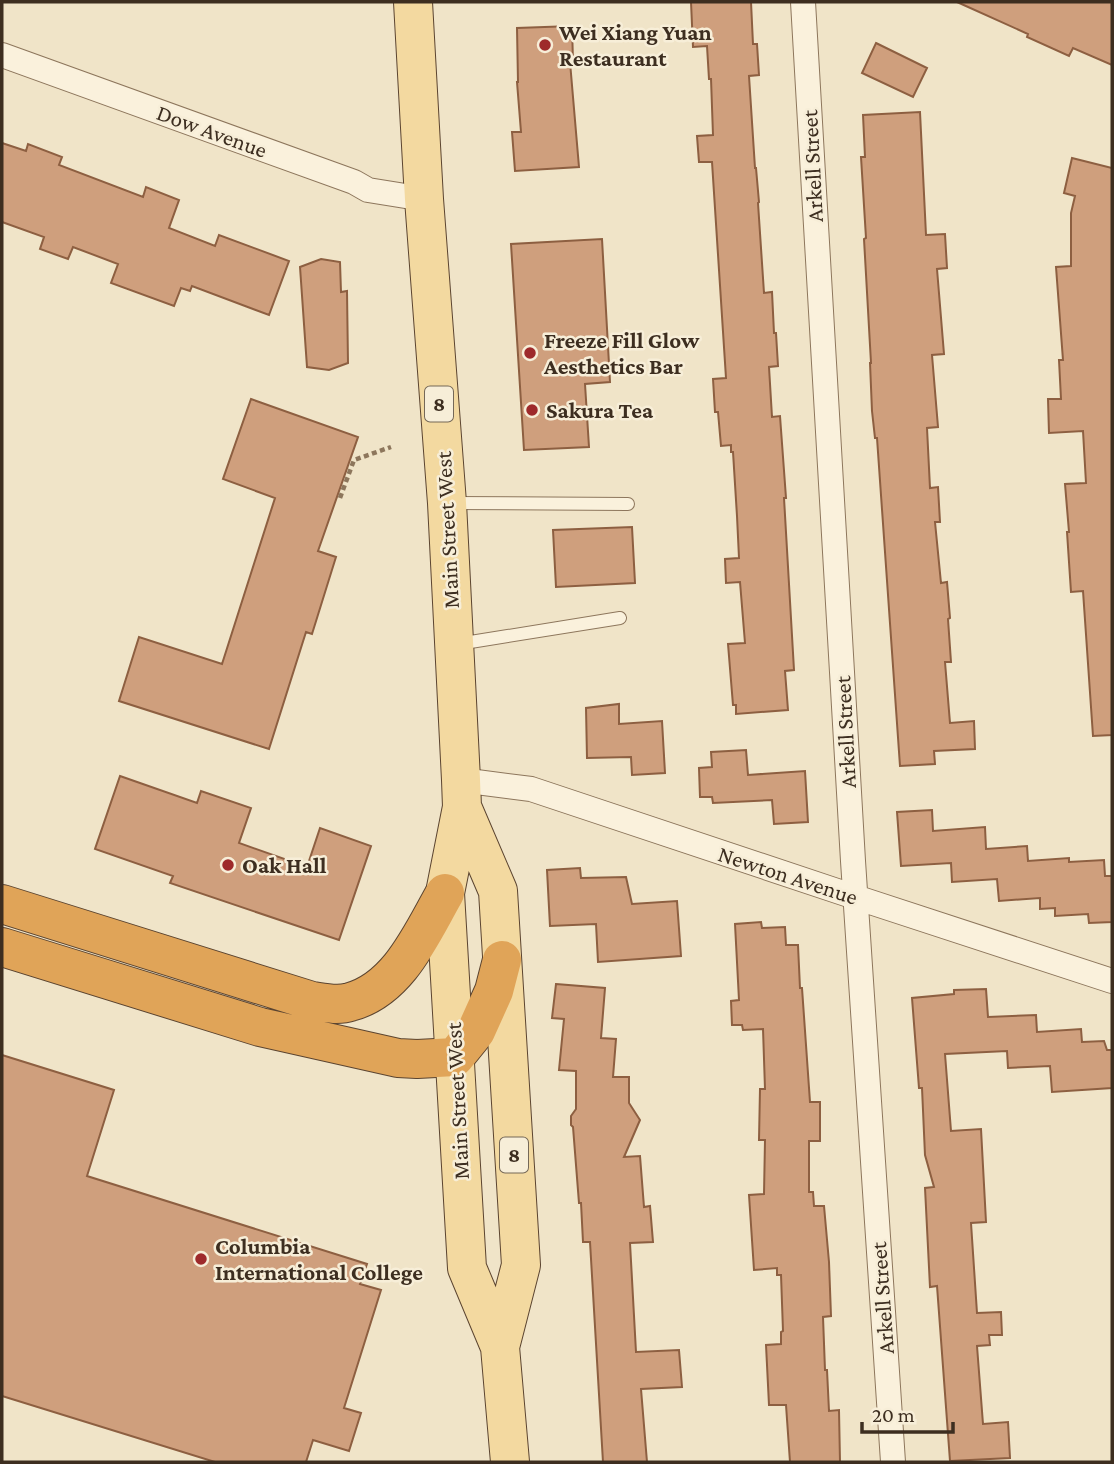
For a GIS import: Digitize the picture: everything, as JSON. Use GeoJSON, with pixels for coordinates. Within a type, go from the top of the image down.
{"type":"FeatureCollection","features":[{"type":"Feature","properties":{"kind":"highway"},"geometry":{"type":"LineString","coordinates":[[2,904],[312,1001],[333,1004],[349,1003],[363,998],[387,981],[410,952],[445,893]]}},
{"type":"Feature","properties":{"kind":"highway"},"geometry":{"type":"LineString","coordinates":[[2,947],[260,1027],[398,1058],[417,1059],[455,1057],[476,1031],[494,991],[502,960]]}},
{"type":"Feature","properties":{"kind":"main road","name":"Main Street West"},"geometry":{"type":"LineString","coordinates":[[412,2],[447,503],[462,794],[445,893],[467,1268],[500,1347],[510,1462]]}},
{"type":"Feature","properties":{"kind":"main road","name":"Main Street West"},"geometry":{"type":"LineString","coordinates":[[462,794],[498,891],[521,1265],[500,1347]]}},
{"type":"Feature","properties":{"kind":"street","name":"Arkell Street"},"geometry":{"type":"LineString","coordinates":[[803,2],[855,897],[893,1462]]}},
{"type":"Feature","properties":{"kind":"street","name":"Dow Avenue"},"geometry":{"type":"LineString","coordinates":[[2,55],[354,182],[369,190],[425,199]]}},
{"type":"Feature","properties":{"kind":"street","name":"Newton Avenue"},"geometry":{"type":"LineString","coordinates":[[462,794],[531,789],[1112,981]]}},
{"type":"Feature","properties":{"kind":"lane"},"geometry":{"type":"LineString","coordinates":[[447,503],[628,504]]}},
{"type":"Feature","properties":{"kind":"lane"},"geometry":{"type":"LineString","coordinates":[[454,645],[620,618]]}},
{"type":"Feature","properties":{"kind":"path"},"geometry":{"type":"LineString","coordinates":[[340,498],[354,460],[391,447]]}},
{"type":"Feature","properties":{"kind":"building"},"geometry":{"type":"Polygon","coordinates":[[[691,2],[751,2],[753,44],[757,44],[759,75],[749,76],[764,293],[772,292],[776,333],[778,366],[769,367],[772,417],[780,416],[786,498],[794,670],[785,671],[788,710],[736,714],[736,705],[733,705],[728,644],[745,643],[740,582],[726,583],[725,559],[739,558],[733,452],[731,445],[721,446],[718,412],[715,412],[713,379],[726,378],[712,162],[699,162],[697,136],[713,135],[711,79],[707,46],[693,47],[691,2]]]}},
{"type":"Feature","properties":{"kind":"building"},"geometry":{"type":"Polygon","coordinates":[[[957,2],[1112,2],[1112,65],[1073,48],[1069,56],[957,2]]]}},
{"type":"Feature","properties":{"kind":"building"},"geometry":{"type":"Polygon","coordinates":[[[572,26],[573,62],[570,62],[579,167],[515,171],[512,132],[521,132],[517,28],[572,26]]]}},
{"type":"Feature","properties":{"kind":"building"},"geometry":{"type":"Polygon","coordinates":[[[876,43],[927,68],[913,97],[862,73],[876,43]]]}},
{"type":"Feature","properties":{"kind":"building"},"geometry":{"type":"Polygon","coordinates":[[[920,112],[926,235],[945,234],[947,268],[937,269],[944,354],[932,355],[938,427],[927,428],[930,488],[938,487],[940,522],[935,522],[941,583],[947,582],[950,618],[951,662],[945,662],[950,723],[974,721],[975,749],[934,751],[935,764],[900,766],[877,438],[872,411],[861,157],[865,157],[863,115],[920,112]]]}},
{"type":"Feature","properties":{"kind":"building"},"geometry":{"type":"Polygon","coordinates":[[[2,143],[26,151],[28,144],[62,157],[59,165],[143,197],[146,187],[179,200],[169,228],[215,246],[219,235],[289,261],[269,315],[192,286],[190,291],[181,288],[174,306],[111,283],[118,264],[73,247],[68,259],[40,249],[44,237],[2,222],[2,143]]]}},
{"type":"Feature","properties":{"kind":"building"},"geometry":{"type":"Polygon","coordinates":[[[1072,158],[1112,168],[1112,735],[1093,736],[1083,591],[1071,592],[1065,484],[1086,483],[1083,431],[1049,433],[1048,399],[1061,399],[1059,360],[1063,360],[1056,267],[1071,266],[1071,213],[1075,196],[1064,193],[1072,158]]]}},
{"type":"Feature","properties":{"kind":"building"},"geometry":{"type":"Polygon","coordinates":[[[602,239],[610,382],[585,384],[589,447],[524,450],[511,244],[602,239]]]}},
{"type":"Feature","properties":{"kind":"building"},"geometry":{"type":"Polygon","coordinates":[[[321,259],[340,262],[341,292],[347,291],[348,363],[329,370],[307,367],[300,267],[321,259]]]}},
{"type":"Feature","properties":{"kind":"building"},"geometry":{"type":"Polygon","coordinates":[[[251,399],[358,437],[318,551],[336,557],[312,634],[306,632],[269,749],[119,701],[139,637],[222,664],[275,498],[223,479],[251,399]]]}},
{"type":"Feature","properties":{"kind":"building"},"geometry":{"type":"Polygon","coordinates":[[[632,527],[635,583],[556,587],[553,530],[632,527]]]}},
{"type":"Feature","properties":{"kind":"building"},"geometry":{"type":"Polygon","coordinates":[[[619,704],[619,724],[662,721],[665,773],[632,775],[631,757],[587,758],[586,708],[619,704]]]}},
{"type":"Feature","properties":{"kind":"building"},"geometry":{"type":"Polygon","coordinates":[[[746,750],[748,775],[805,771],[808,822],[774,824],[772,800],[713,803],[712,797],[700,797],[699,768],[712,767],[711,752],[746,750]]]}},
{"type":"Feature","properties":{"kind":"building","name":"Oak Hall"},"geometry":{"type":"Polygon","coordinates":[[[120,776],[197,803],[201,791],[251,808],[239,843],[307,867],[320,828],[371,846],[339,940],[170,883],[173,876],[95,849],[120,776]]]}},
{"type":"Feature","properties":{"kind":"building"},"geometry":{"type":"Polygon","coordinates":[[[932,810],[933,831],[985,827],[986,849],[1027,846],[1028,861],[1069,858],[1069,862],[1104,860],[1105,876],[1112,876],[1112,922],[1089,923],[1088,914],[1055,916],[1055,908],[1040,909],[1040,898],[999,901],[997,879],[952,882],[951,863],[901,866],[897,812],[932,810]]]}},
{"type":"Feature","properties":{"kind":"building"},"geometry":{"type":"Polygon","coordinates":[[[580,868],[581,878],[626,877],[632,904],[677,901],[681,956],[598,962],[596,924],[550,926],[547,870],[580,868]]]}},
{"type":"Feature","properties":{"kind":"building"},"geometry":{"type":"Polygon","coordinates":[[[761,922],[762,928],[785,927],[786,945],[798,945],[810,1102],[820,1102],[820,1141],[809,1141],[809,1192],[813,1192],[814,1206],[824,1206],[831,1316],[823,1317],[825,1370],[829,1411],[839,1410],[840,1462],[790,1462],[786,1405],[769,1405],[766,1345],[781,1344],[781,1275],[777,1275],[777,1268],[754,1270],[749,1195],[764,1194],[765,1140],[759,1140],[760,1089],[765,1089],[763,1029],[743,1030],[742,1025],[732,1025],[731,1001],[739,1000],[735,924],[761,922]]]}},
{"type":"Feature","properties":{"kind":"building"},"geometry":{"type":"Polygon","coordinates":[[[556,984],[605,988],[601,1038],[616,1039],[613,1077],[629,1077],[629,1103],[640,1120],[624,1157],[640,1156],[644,1207],[650,1206],[653,1242],[630,1243],[636,1352],[679,1350],[682,1387],[641,1389],[647,1462],[603,1462],[590,1242],[583,1242],[571,1125],[571,1116],[576,1109],[576,1071],[559,1070],[564,1019],[552,1018],[556,984]]]}},
{"type":"Feature","properties":{"kind":"building"},"geometry":{"type":"Polygon","coordinates":[[[986,989],[988,1017],[1036,1015],[1037,1032],[1081,1029],[1082,1042],[1104,1041],[1107,1050],[1112,1050],[1112,1088],[1052,1092],[1050,1066],[1008,1068],[1007,1051],[945,1054],[951,1131],[981,1129],[986,1222],[971,1223],[977,1313],[1001,1312],[1002,1335],[989,1335],[990,1345],[977,1346],[983,1424],[1008,1422],[1010,1458],[950,1461],[937,1286],[930,1287],[925,1188],[934,1187],[925,1155],[922,1088],[919,1088],[912,998],[954,994],[954,990],[986,989]]]}},
{"type":"Feature","properties":{"kind":"building"},"geometry":{"type":"Polygon","coordinates":[[[2,1055],[114,1090],[87,1176],[367,1264],[360,1284],[381,1290],[344,1408],[361,1413],[349,1451],[313,1440],[306,1462],[215,1462],[2,1396],[2,1055]]]}},
{"type":"Feature","properties":{"kind":"place","name":"Wei Xiang Yuan Restaurant"},"geometry":{"type":"Point","coordinates":[545,45]}},
{"type":"Feature","properties":{"kind":"place","name":"Freeze Fill Glow Aesthetics Bar"},"geometry":{"type":"Point","coordinates":[530,353]}},
{"type":"Feature","properties":{"kind":"place","name":"Sakura Tea"},"geometry":{"type":"Point","coordinates":[532,410]}},
{"type":"Feature","properties":{"kind":"place","name":"Oak Hall"},"geometry":{"type":"Point","coordinates":[228,865]}},
{"type":"Feature","properties":{"kind":"place","name":"Columbia International College"},"geometry":{"type":"Point","coordinates":[201,1259]}}]}
